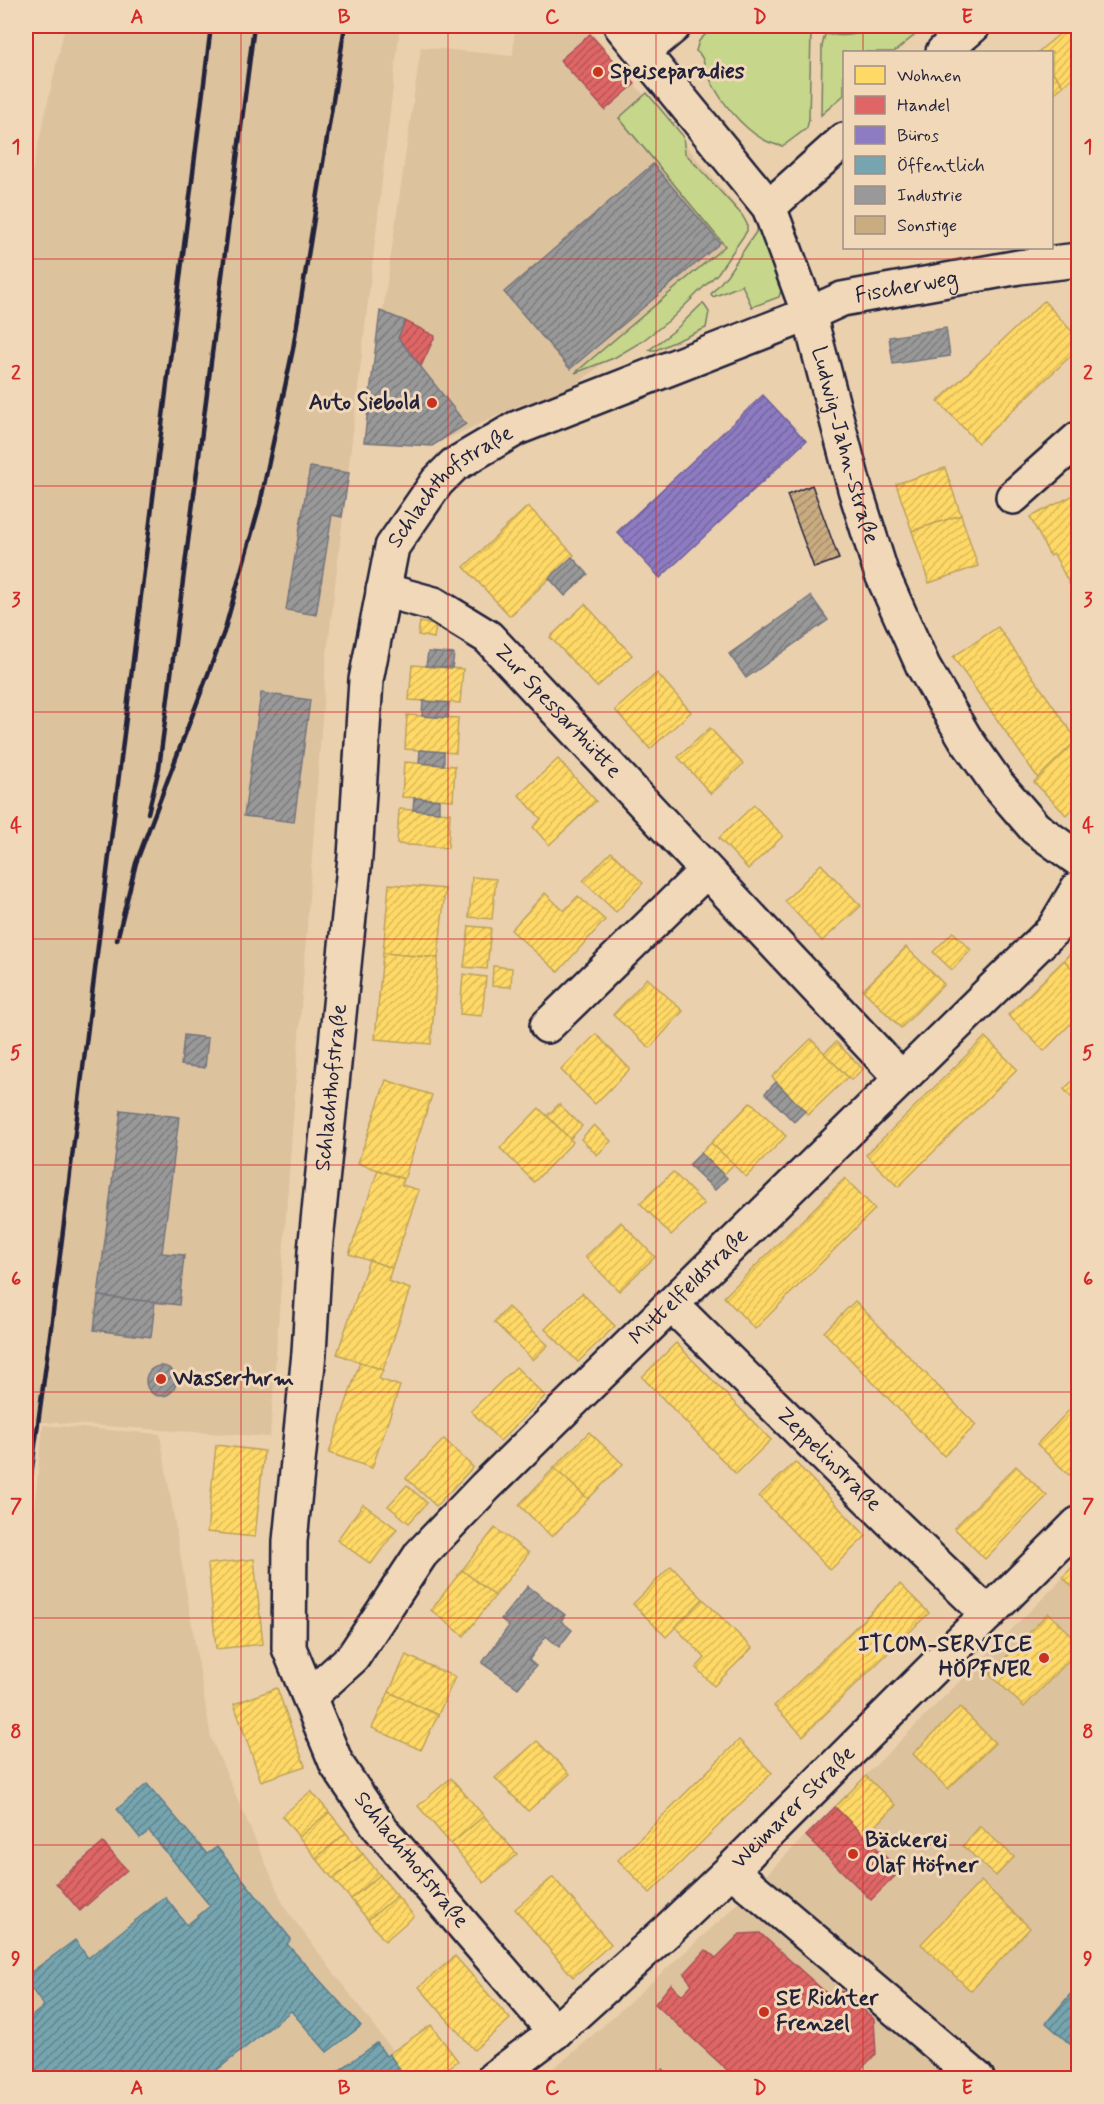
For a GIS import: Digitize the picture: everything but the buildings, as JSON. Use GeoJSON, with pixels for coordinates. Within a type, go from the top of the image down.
{"type":"FeatureCollection","features":[{"type":"Feature","properties":{"kind":"street","name":"Ludwig-Jahn-Straße"},"geometry":{"type":"LineString","coordinates":[[621,26],[769,207],[809,314],[855,489],[881,572],[923,666],[965,738],[998,786],[1035,828],[1078,859]]}},
{"type":"Feature","properties":{"kind":"street"},"geometry":{"type":"LineString","coordinates":[[643,52],[674,26]]}},
{"type":"Feature","properties":{"kind":"street"},"geometry":{"type":"LineString","coordinates":[[944,51],[973,26]]}},
{"type":"Feature","properties":{"kind":"street"},"geometry":{"type":"LineString","coordinates":[[769,207],[843,141]]}},
{"type":"Feature","properties":{"kind":"street","name":"Fischerweg"},"geometry":{"type":"LineString","coordinates":[[809,314],[842,299],[1019,267],[1078,260]]}},
{"type":"Feature","properties":{"kind":"street","name":"Schlachthofstraße"},"geometry":{"type":"LineString","coordinates":[[555,2032],[379,1827],[337,1765],[289,1648],[290,1541],[308,1364],[315,1251],[355,858],[366,681],[392,547],[437,482],[454,465],[517,428],[809,314]]}},
{"type":"Feature","properties":{"kind":"street"},"geometry":{"type":"LineString","coordinates":[[1013,497],[1078,439]]}},
{"type":"Feature","properties":{"kind":"street","name":"Zur Spessarthütte"},"geometry":{"type":"LineString","coordinates":[[383,590],[434,604],[488,636],[901,1078]]}},
{"type":"Feature","properties":{"kind":"street"},"geometry":{"type":"LineString","coordinates":[[547,1026],[706,871]]}},
{"type":"Feature","properties":{"kind":"street","name":"Mittelfeldstraße"},"geometry":{"type":"LineString","coordinates":[[310,1696],[353,1657],[421,1554],[485,1487],[1053,930],[1078,888]]}},
{"type":"Feature","properties":{"kind":"street","name":"Zeppelinstraße"},"geometry":{"type":"LineString","coordinates":[[672,1305],[988,1614]]}},
{"type":"Feature","properties":{"kind":"street","name":"Weimarer Straße"},"geometry":{"type":"LineString","coordinates":[[494,2079],[555,2032],[616,1979],[731,1870],[1078,1524]]}},
{"type":"Feature","properties":{"kind":"street"},"geometry":{"type":"LineString","coordinates":[[731,1870],[977,2079]]}},
{"type":"Feature","properties":{"kind":"shaded area"},"geometry":{"type":"Polygon","coordinates":[[[65,26],[400,26],[326,663],[270,1437],[26,1421],[26,1070],[31,1026],[26,953],[26,198],[65,26]]]}},
{"type":"Feature","properties":{"kind":"shaded area"},"geometry":{"type":"Polygon","coordinates":[[[515,26],[586,26],[738,208],[743,227],[717,268],[573,388],[518,406],[432,446],[364,442],[421,47],[513,56],[515,26]]]}},
{"type":"Feature","properties":{"kind":"shaded area"},"geometry":{"type":"Polygon","coordinates":[[[43,1425],[160,1434],[211,1738],[285,1908],[413,2078],[26,2078],[26,1588],[43,1425]]]}},
{"type":"Feature","properties":{"kind":"shaded area"},"geometry":{"type":"Polygon","coordinates":[[[1078,1563],[1078,2078],[540,2078],[574,2052],[727,1914],[1078,1563]]]}},
{"type":"Feature","properties":{"kind":"green space"},"geometry":{"type":"Polygon","coordinates":[[[714,26],[795,26],[811,32],[807,128],[783,146],[771,143],[749,129],[729,109],[713,86],[702,59],[696,51],[699,41],[714,26]]]}},
{"type":"Feature","properties":{"kind":"green space"},"geometry":{"type":"Polygon","coordinates":[[[876,26],[926,26],[895,51],[843,51],[843,96],[821,115],[822,46],[825,34],[851,35],[876,26]]]}},
{"type":"Feature","properties":{"kind":"green space"},"geometry":{"type":"Polygon","coordinates":[[[647,93],[683,136],[685,153],[742,215],[747,224],[747,231],[718,273],[671,319],[641,342],[614,358],[575,373],[725,246],[619,118],[647,93]]]}},
{"type":"Feature","properties":{"kind":"green space"},"geometry":{"type":"Polygon","coordinates":[[[764,228],[775,254],[782,280],[779,297],[752,307],[742,285],[713,297],[711,294],[727,275],[758,229],[764,228]]]}},
{"type":"Feature","properties":{"kind":"green space"},"geometry":{"type":"Polygon","coordinates":[[[703,303],[709,312],[706,328],[656,350],[649,350],[675,330],[703,303]]]}},
{"type":"Feature","properties":{"kind":"railway"},"geometry":{"type":"LineString","coordinates":[[26,1512],[52,1320],[211,26]]}},
{"type":"Feature","properties":{"kind":"railway"},"geometry":{"type":"LineString","coordinates":[[148,813],[159,768],[254,26]]}},
{"type":"Feature","properties":{"kind":"railway"},"geometry":{"type":"LineString","coordinates":[[117,940],[136,863],[224,632],[260,504],[293,349],[345,26]]}},
{"type":"Feature","properties":{"kind":"place","name":"Speiseparadies"},"geometry":{"type":"Point","coordinates":[598,72]}},
{"type":"Feature","properties":{"kind":"place","name":"Auto Siebold"},"geometry":{"type":"Point","coordinates":[432,403]}},
{"type":"Feature","properties":{"kind":"place","name":"Wasserturm"},"geometry":{"type":"Point","coordinates":[161,1379]}},
{"type":"Feature","properties":{"kind":"place","name":"ITCOM-SERVICE HÖPFNER"},"geometry":{"type":"Point","coordinates":[1044,1658]}},
{"type":"Feature","properties":{"kind":"place","name":"Bäckerei Olaf Höfner"},"geometry":{"type":"Point","coordinates":[853,1854]}},
{"type":"Feature","properties":{"kind":"place","name":"SE Richter Frenzel"},"geometry":{"type":"Point","coordinates":[764,2012]}}]}
